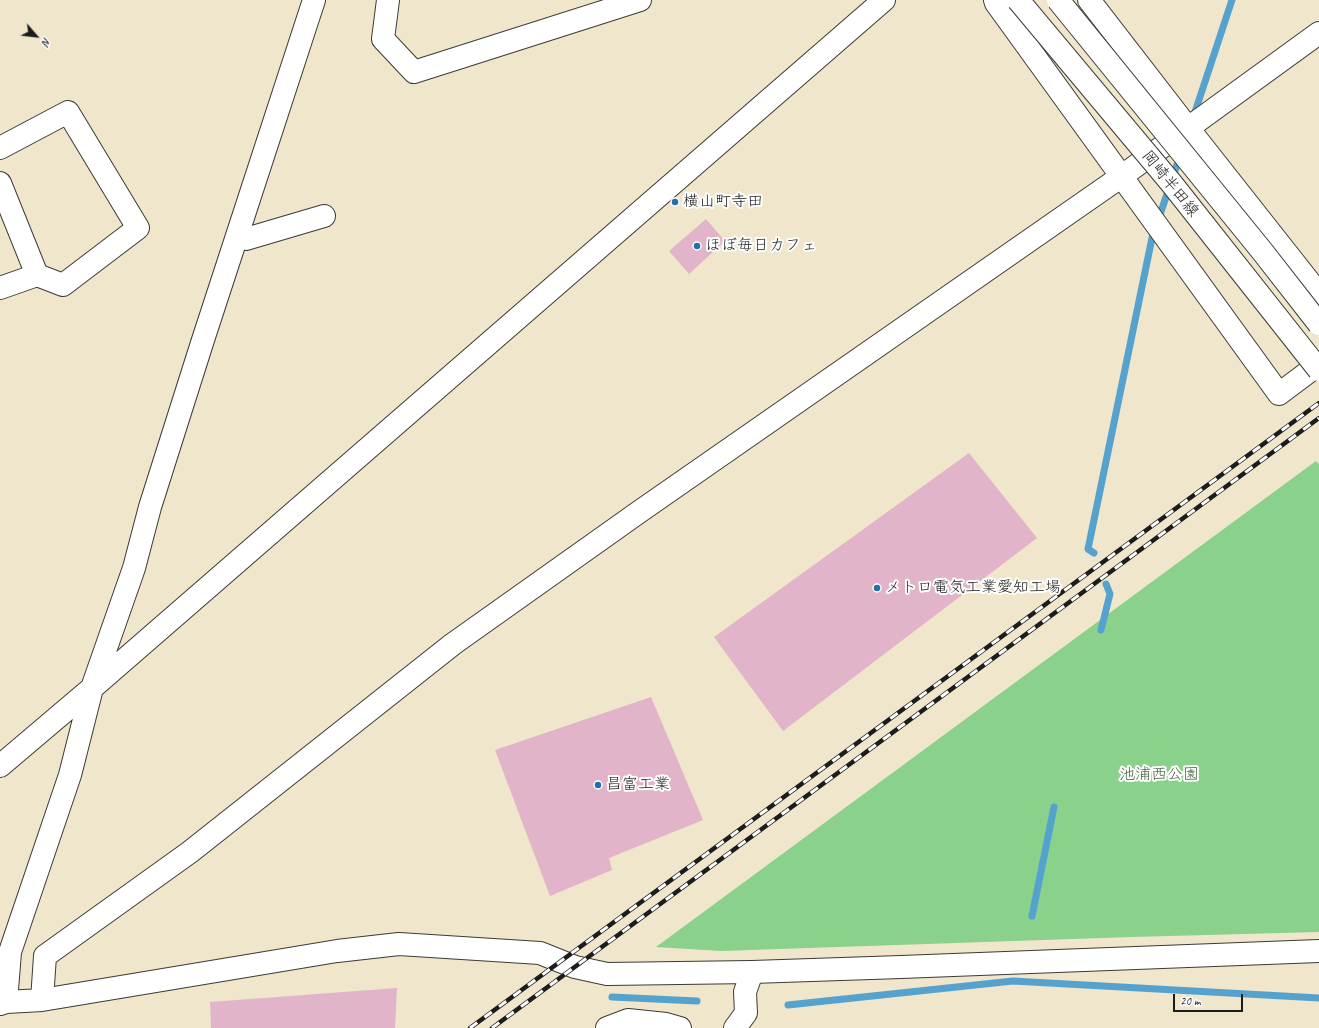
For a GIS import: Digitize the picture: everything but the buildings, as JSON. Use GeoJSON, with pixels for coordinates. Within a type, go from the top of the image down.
{"type":"FeatureCollection","features":[{"type":"Feature","properties":{"kind":"street"},"geometry":{"type":"LineString","coordinates":[[314,0],[150,507],[134,568],[92,688],[70,775],[10,952],[3,1003],[42,1000],[337,951],[399,944],[540,953],[575,967],[607,974],[752,972],[1319,951]]}},
{"type":"Feature","properties":{"kind":"street"},"geometry":{"type":"LineString","coordinates":[[388,0],[384,39],[414,72],[640,0]]}},
{"type":"Feature","properties":{"kind":"street"},"geometry":{"type":"LineString","coordinates":[[0,766],[92,688],[884,0]]}},
{"type":"Feature","properties":{"kind":"street"},"geometry":{"type":"LineString","coordinates":[[996,0],[996,3],[1279,394],[1319,364]]}},
{"type":"Feature","properties":{"kind":"street","name":"岡崎半田線"},"geometry":{"type":"LineString","coordinates":[[1018,0],[1172,184],[1319,370]]}},
{"type":"Feature","properties":{"kind":"street","name":"岡崎半田線"},"geometry":{"type":"LineString","coordinates":[[1058,0],[1262,251],[1319,324]]}},
{"type":"Feature","properties":{"kind":"street"},"geometry":{"type":"LineString","coordinates":[[1089,0],[1319,294]]}},
{"type":"Feature","properties":{"kind":"street"},"geometry":{"type":"LineString","coordinates":[[42,1000],[45,956],[190,852],[453,644],[646,507],[1122,176],[1319,33]]}},
{"type":"Feature","properties":{"kind":"street"},"geometry":{"type":"LineString","coordinates":[[0,148],[68,112],[138,228],[63,286],[37,275],[0,288]]}},
{"type":"Feature","properties":{"kind":"street"},"geometry":{"type":"LineString","coordinates":[[0,183],[37,275]]}},
{"type":"Feature","properties":{"kind":"street"},"geometry":{"type":"LineString","coordinates":[[238,234],[246,239],[324,216]]}},
{"type":"Feature","properties":{"kind":"street"},"geometry":{"type":"LineString","coordinates":[[735,1028],[746,1013],[745,992],[752,972]]}},
{"type":"Feature","properties":{"kind":"street"},"geometry":{"type":"LineString","coordinates":[[607,1028],[628,1020],[666,1024],[680,1028]]}},
{"type":"Feature","properties":{"kind":"green space","name":"池浦西公園"},"geometry":{"type":"Polygon","coordinates":[[[1316,461],[1319,464],[1319,932],[721,951],[656,947],[1316,461]]]}},
{"type":"Feature","properties":{"kind":"waterway"},"geometry":{"type":"LineString","coordinates":[[1193,118],[1232,0]]}},
{"type":"Feature","properties":{"kind":"waterway"},"geometry":{"type":"LineString","coordinates":[[1094,553],[1088,549],[1152,238],[1180,156]]}},
{"type":"Feature","properties":{"kind":"waterway"},"geometry":{"type":"LineString","coordinates":[[1101,630],[1110,594],[1106,584]]}},
{"type":"Feature","properties":{"kind":"waterway"},"geometry":{"type":"LineString","coordinates":[[1032,916],[1054,807]]}},
{"type":"Feature","properties":{"kind":"waterway"},"geometry":{"type":"LineString","coordinates":[[788,1005],[1013,981],[1319,998]]}},
{"type":"Feature","properties":{"kind":"waterway"},"geometry":{"type":"LineString","coordinates":[[612,997],[697,1001]]}},
{"type":"Feature","properties":{"kind":"railway"},"geometry":{"type":"LineString","coordinates":[[470,1028],[1319,403]]}},
{"type":"Feature","properties":{"kind":"railway"},"geometry":{"type":"LineString","coordinates":[[492,1028],[1319,418]]}},
{"type":"Feature","properties":{"kind":"place","name":"横山町寺田"},"geometry":{"type":"Point","coordinates":[675,202]}},
{"type":"Feature","properties":{"kind":"place","name":"ほぼ毎日カフェ"},"geometry":{"type":"Point","coordinates":[697,246]}},
{"type":"Feature","properties":{"kind":"place","name":"メトロ電気工業愛知工場"},"geometry":{"type":"Point","coordinates":[877,588]}},
{"type":"Feature","properties":{"kind":"place","name":"昌富工業"},"geometry":{"type":"Point","coordinates":[598,785]}}]}
